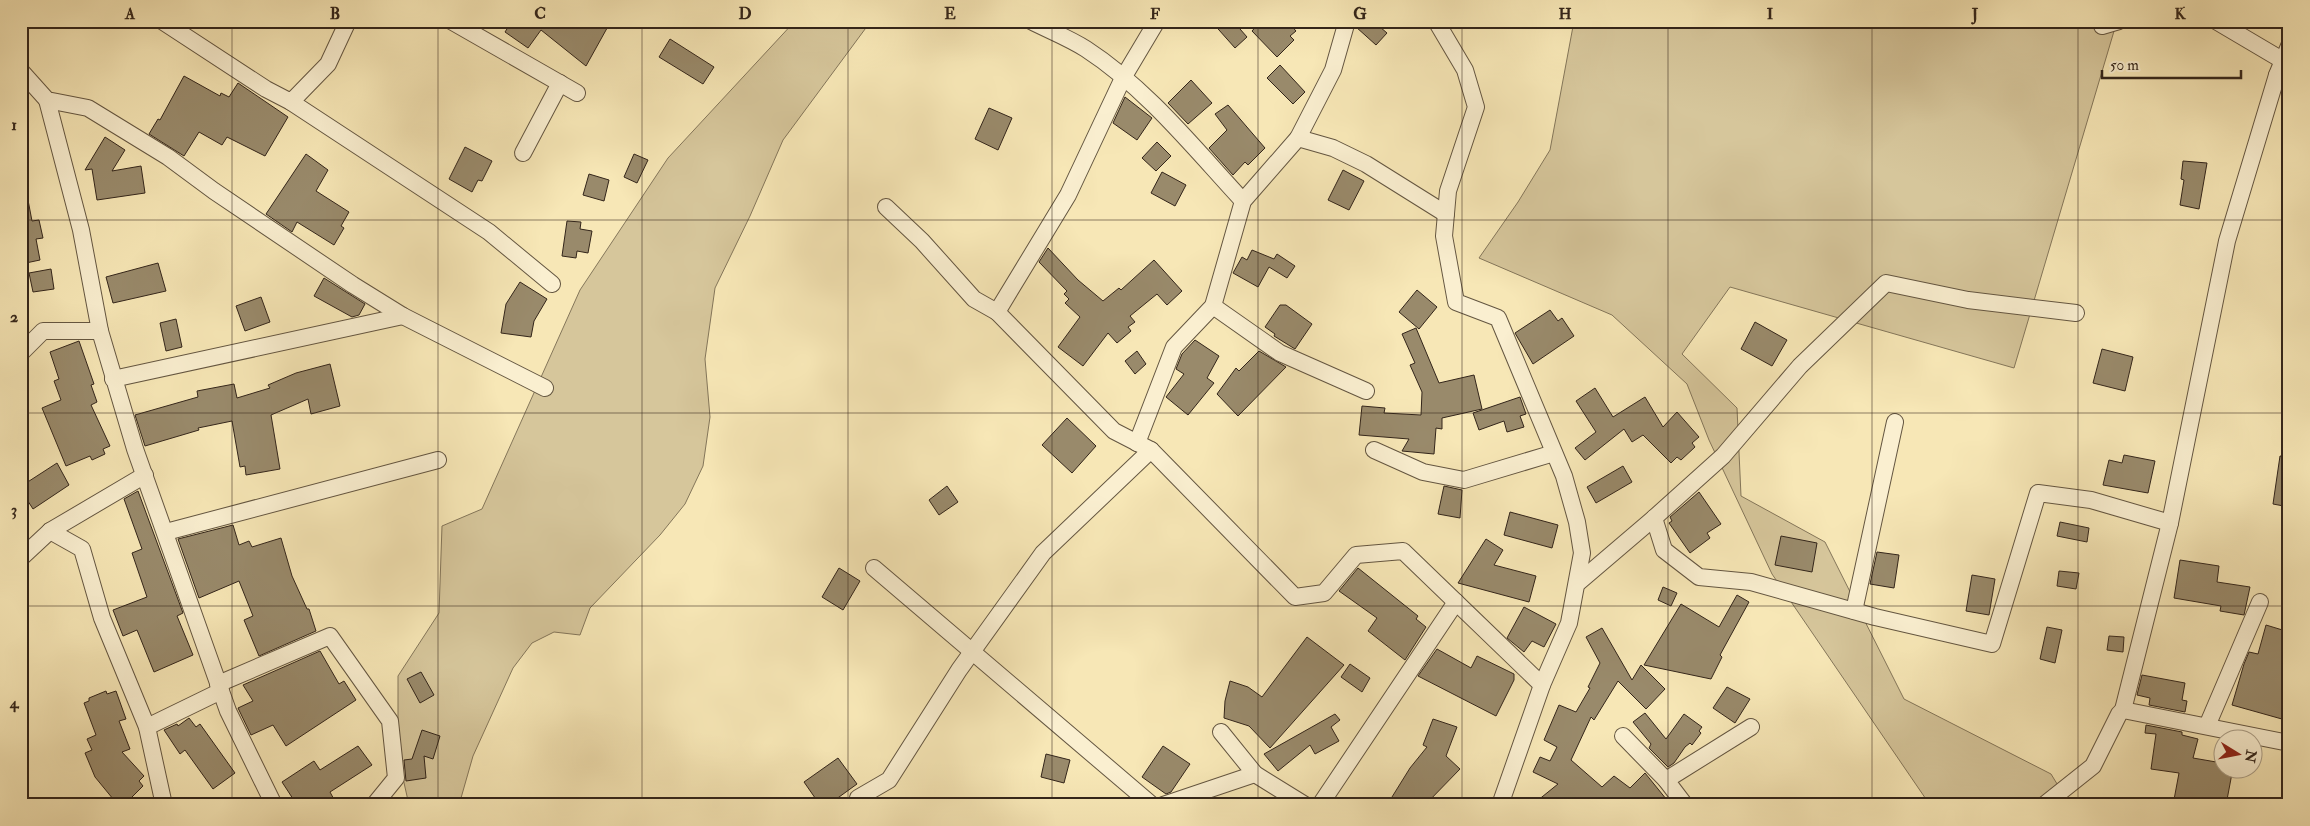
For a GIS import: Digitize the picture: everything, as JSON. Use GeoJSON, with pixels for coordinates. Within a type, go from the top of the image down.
{"type":"FeatureCollection","features":[{"type":"Feature","properties":{"kind":"street"},"geometry":{"type":"LineString","coordinates":[[162,21],[258,84],[291,102],[489,232],[552,284]]}},
{"type":"Feature","properties":{"kind":"street"},"geometry":{"type":"LineString","coordinates":[[291,102],[328,64],[348,21]]}},
{"type":"Feature","properties":{"kind":"street"},"geometry":{"type":"LineString","coordinates":[[451,21],[577,93]]}},
{"type":"Feature","properties":{"kind":"street"},"geometry":{"type":"LineString","coordinates":[[1030,21],[1085,48],[1122,78],[1163,115],[1243,201]]}},
{"type":"Feature","properties":{"kind":"street"},"geometry":{"type":"LineString","coordinates":[[997,312],[1068,195],[1122,78],[1157,21]]}},
{"type":"Feature","properties":{"kind":"street"},"geometry":{"type":"LineString","coordinates":[[858,798],[889,780],[972,653],[1043,553],[1144,447],[1174,347],[1213,306],[1243,201],[1298,138],[1333,70],[1347,21]]}},
{"type":"Feature","properties":{"kind":"street"},"geometry":{"type":"LineString","coordinates":[[1436,21],[1465,70],[1476,107],[1448,191],[1444,236],[1456,302],[1498,318],[1564,476],[1577,522],[1582,553],[1579,582],[1569,623],[1542,685],[1506,802]]}},
{"type":"Feature","properties":{"kind":"street"},"geometry":{"type":"LineString","coordinates":[[2102,26],[2120,21]]}},
{"type":"Feature","properties":{"kind":"street"},"geometry":{"type":"LineString","coordinates":[[2044,805],[2093,766],[2119,714],[2123,710],[2170,523],[2227,241],[2284,65],[2216,21]]}},
{"type":"Feature","properties":{"kind":"street"},"geometry":{"type":"LineString","coordinates":[[21,72],[47,100],[80,230],[100,331],[113,379],[228,711],[274,805]]}},
{"type":"Feature","properties":{"kind":"street"},"geometry":{"type":"LineString","coordinates":[[523,153],[560,83]]}},
{"type":"Feature","properties":{"kind":"street"},"geometry":{"type":"LineString","coordinates":[[47,100],[88,108],[168,157],[214,191],[353,285],[403,316],[545,388]]}},
{"type":"Feature","properties":{"kind":"street"},"geometry":{"type":"LineString","coordinates":[[1298,138],[1333,148],[1366,164],[1446,214]]}},
{"type":"Feature","properties":{"kind":"street"},"geometry":{"type":"LineString","coordinates":[[886,207],[922,241],[974,299],[997,312],[1114,431],[1144,447],[1295,597],[1324,593],[1356,555],[1403,551],[1542,685]]}},
{"type":"Feature","properties":{"kind":"street"},"geometry":{"type":"LineString","coordinates":[[1579,582],[1723,456],[1800,366],[1886,283],[1968,300],[2076,313]]}},
{"type":"Feature","properties":{"kind":"street"},"geometry":{"type":"LineString","coordinates":[[1213,306],[1280,353],[1366,391]]}},
{"type":"Feature","properties":{"kind":"street"},"geometry":{"type":"LineString","coordinates":[[113,379],[403,316]]}},
{"type":"Feature","properties":{"kind":"street"},"geometry":{"type":"LineString","coordinates":[[21,353],[43,331],[100,331]]}},
{"type":"Feature","properties":{"kind":"street"},"geometry":{"type":"LineString","coordinates":[[1854,611],[1895,422]]}},
{"type":"Feature","properties":{"kind":"street"},"geometry":{"type":"LineString","coordinates":[[1374,450],[1423,472],[1464,480],[1554,453]]}},
{"type":"Feature","properties":{"kind":"street"},"geometry":{"type":"LineString","coordinates":[[166,532],[438,460]]}},
{"type":"Feature","properties":{"kind":"street"},"geometry":{"type":"LineString","coordinates":[[22,554],[50,531],[145,475]]}},
{"type":"Feature","properties":{"kind":"street"},"geometry":{"type":"LineString","coordinates":[[1654,518],[1664,550],[1698,577],[1751,582],[1854,611],[1992,644],[2038,493],[2091,500],[2170,523]]}},
{"type":"Feature","properties":{"kind":"street"},"geometry":{"type":"LineString","coordinates":[[50,531],[82,550],[102,618],[147,727],[164,805]]}},
{"type":"Feature","properties":{"kind":"street"},"geometry":{"type":"LineString","coordinates":[[874,568],[1152,805]]}},
{"type":"Feature","properties":{"kind":"street"},"geometry":{"type":"LineString","coordinates":[[1320,805],[1456,602]]}},
{"type":"Feature","properties":{"kind":"street"},"geometry":{"type":"LineString","coordinates":[[2207,726],[2260,602]]}},
{"type":"Feature","properties":{"kind":"street"},"geometry":{"type":"LineString","coordinates":[[147,727],[220,687],[330,636],[390,722],[396,778],[374,805]]}},
{"type":"Feature","properties":{"kind":"street"},"geometry":{"type":"LineString","coordinates":[[2123,710],[2289,743]]}},
{"type":"Feature","properties":{"kind":"street"},"geometry":{"type":"LineString","coordinates":[[1666,780],[1751,727]]}},
{"type":"Feature","properties":{"kind":"street"},"geometry":{"type":"LineString","coordinates":[[1221,732],[1255,774],[1301,804]]}},
{"type":"Feature","properties":{"kind":"street"},"geometry":{"type":"LineString","coordinates":[[1623,736],[1666,780],[1685,805]]}},
{"type":"Feature","properties":{"kind":"street"},"geometry":{"type":"LineString","coordinates":[[1163,805],[1255,774]]}},
{"type":"Feature","properties":{"kind":"shaded area"},"geometry":{"type":"Polygon","coordinates":[[[795,21],[871,21],[783,140],[750,216],[715,288],[705,359],[710,417],[703,466],[685,504],[660,535],[590,608],[580,635],[554,632],[532,643],[513,668],[473,756],[459,805],[409,805],[398,756],[398,676],[439,613],[442,526],[482,509],[580,290],[668,158],[795,21]]]}},
{"type":"Feature","properties":{"kind":"shaded area"},"geometry":{"type":"Polygon","coordinates":[[[1574,21],[2117,21],[2014,368],[1730,287],[1682,354],[1737,408],[1741,496],[1825,542],[1904,699],[2051,774],[2070,805],[1930,805],[1772,574],[1709,440],[1687,384],[1612,315],[1479,258],[1518,202],[1550,150],[1574,21]]]}},
{"type":"Feature","properties":{"kind":"building"},"geometry":{"type":"Polygon","coordinates":[[[512,21],[611,21],[586,66],[541,30],[528,48],[505,32],[512,21]]]}},
{"type":"Feature","properties":{"kind":"building"},"geometry":{"type":"Polygon","coordinates":[[[1211,21],[1233,21],[1247,37],[1235,48],[1211,21]]]}},
{"type":"Feature","properties":{"kind":"building"},"geometry":{"type":"Polygon","coordinates":[[[1261,21],[1287,21],[1296,31],[1290,36],[1294,40],[1277,57],[1252,31],[1261,21]]]}},
{"type":"Feature","properties":{"kind":"building"},"geometry":{"type":"Polygon","coordinates":[[[1357,21],[1373,21],[1387,33],[1376,45],[1356,27],[1357,21]]]}},
{"type":"Feature","properties":{"kind":"building"},"geometry":{"type":"Polygon","coordinates":[[[670,39],[714,67],[703,84],[659,57],[670,39]]]}},
{"type":"Feature","properties":{"kind":"building"},"geometry":{"type":"Polygon","coordinates":[[[1280,65],[1305,92],[1293,104],[1267,78],[1280,65]]]}},
{"type":"Feature","properties":{"kind":"building"},"geometry":{"type":"Polygon","coordinates":[[[184,76],[220,96],[221,93],[229,97],[238,83],[288,117],[265,156],[227,137],[222,145],[199,132],[184,156],[149,134],[158,119],[160,120],[184,76]]]}},
{"type":"Feature","properties":{"kind":"building"},"geometry":{"type":"Polygon","coordinates":[[[1191,80],[1212,103],[1188,124],[1168,103],[1191,80]]]}},
{"type":"Feature","properties":{"kind":"building"},"geometry":{"type":"Polygon","coordinates":[[[1125,97],[1152,118],[1137,140],[1113,123],[1125,97]]]}},
{"type":"Feature","properties":{"kind":"building"},"geometry":{"type":"Polygon","coordinates":[[[1228,105],[1265,148],[1248,165],[1245,162],[1233,175],[1209,148],[1227,130],[1215,114],[1228,105]]]}},
{"type":"Feature","properties":{"kind":"building"},"geometry":{"type":"Polygon","coordinates":[[[989,108],[1012,118],[998,150],[975,139],[989,108]]]}},
{"type":"Feature","properties":{"kind":"building"},"geometry":{"type":"Polygon","coordinates":[[[105,137],[125,150],[112,171],[141,166],[145,193],[97,200],[92,169],[85,170],[105,137]]]}},
{"type":"Feature","properties":{"kind":"building"},"geometry":{"type":"Polygon","coordinates":[[[1157,142],[1171,156],[1156,171],[1142,158],[1157,142]]]}},
{"type":"Feature","properties":{"kind":"building"},"geometry":{"type":"Polygon","coordinates":[[[465,147],[492,161],[482,181],[478,180],[472,192],[449,179],[465,147]]]}},
{"type":"Feature","properties":{"kind":"building"},"geometry":{"type":"Polygon","coordinates":[[[306,154],[328,170],[316,191],[349,212],[341,226],[344,228],[334,245],[297,222],[292,232],[266,214],[306,154]]]}},
{"type":"Feature","properties":{"kind":"building"},"geometry":{"type":"Polygon","coordinates":[[[634,154],[648,160],[637,183],[624,177],[634,154]]]}},
{"type":"Feature","properties":{"kind":"building"},"geometry":{"type":"Polygon","coordinates":[[[2183,161],[2207,163],[2199,209],[2180,205],[2184,180],[2181,179],[2183,161]]]}},
{"type":"Feature","properties":{"kind":"building"},"geometry":{"type":"Polygon","coordinates":[[[1343,170],[1364,181],[1349,210],[1328,200],[1343,170]]]}},
{"type":"Feature","properties":{"kind":"building"},"geometry":{"type":"Polygon","coordinates":[[[1162,172],[1186,185],[1175,206],[1151,193],[1162,172]]]}},
{"type":"Feature","properties":{"kind":"building"},"geometry":{"type":"Polygon","coordinates":[[[589,174],[609,180],[604,201],[583,195],[589,174]]]}},
{"type":"Feature","properties":{"kind":"building"},"geometry":{"type":"Polygon","coordinates":[[[28,200],[32,221],[39,220],[43,238],[36,239],[40,260],[21,264],[21,201],[28,200]]]}},
{"type":"Feature","properties":{"kind":"building"},"geometry":{"type":"Polygon","coordinates":[[[567,221],[581,222],[580,229],[592,231],[588,253],[577,251],[576,258],[562,256],[567,221]]]}},
{"type":"Feature","properties":{"kind":"building"},"geometry":{"type":"Polygon","coordinates":[[[1048,248],[1078,280],[1103,301],[1119,288],[1121,290],[1154,260],[1182,291],[1167,305],[1157,294],[1130,316],[1135,322],[1128,327],[1131,331],[1117,343],[1108,333],[1083,366],[1058,347],[1080,317],[1065,303],[1069,299],[1064,294],[1067,291],[1039,262],[1048,248]]]}},
{"type":"Feature","properties":{"kind":"building"},"geometry":{"type":"Polygon","coordinates":[[[1252,250],[1274,259],[1277,254],[1295,266],[1287,278],[1269,267],[1258,287],[1233,273],[1242,257],[1247,260],[1252,250]]]}},
{"type":"Feature","properties":{"kind":"building"},"geometry":{"type":"Polygon","coordinates":[[[158,263],[166,291],[113,303],[106,277],[158,263]]]}},
{"type":"Feature","properties":{"kind":"building"},"geometry":{"type":"Polygon","coordinates":[[[51,269],[54,289],[33,292],[29,273],[51,269]]]}},
{"type":"Feature","properties":{"kind":"building"},"geometry":{"type":"Polygon","coordinates":[[[324,278],[365,304],[359,315],[352,317],[314,296],[324,278]]]}},
{"type":"Feature","properties":{"kind":"building"},"geometry":{"type":"Polygon","coordinates":[[[520,282],[547,299],[534,321],[531,337],[501,333],[506,304],[520,282]]]}},
{"type":"Feature","properties":{"kind":"building"},"geometry":{"type":"Polygon","coordinates":[[[1417,290],[1437,307],[1419,329],[1399,312],[1417,290]]]}},
{"type":"Feature","properties":{"kind":"building"},"geometry":{"type":"Polygon","coordinates":[[[261,297],[270,322],[245,331],[236,306],[261,297]]]}},
{"type":"Feature","properties":{"kind":"building"},"geometry":{"type":"Polygon","coordinates":[[[1280,305],[1286,305],[1312,324],[1295,349],[1274,336],[1275,334],[1265,327],[1280,305]]]}},
{"type":"Feature","properties":{"kind":"building"},"geometry":{"type":"Polygon","coordinates":[[[1550,310],[1558,321],[1562,318],[1574,336],[1533,364],[1515,333],[1550,310]]]}},
{"type":"Feature","properties":{"kind":"building"},"geometry":{"type":"Polygon","coordinates":[[[176,319],[182,347],[166,351],[160,323],[176,319]]]}},
{"type":"Feature","properties":{"kind":"building"},"geometry":{"type":"Polygon","coordinates":[[[1755,322],[1787,340],[1772,366],[1741,349],[1755,322]]]}},
{"type":"Feature","properties":{"kind":"building"},"geometry":{"type":"Polygon","coordinates":[[[1416,328],[1439,383],[1474,375],[1482,409],[1442,418],[1442,429],[1436,428],[1434,454],[1402,451],[1409,439],[1359,435],[1362,406],[1385,408],[1384,413],[1421,415],[1422,392],[1410,365],[1415,363],[1402,334],[1416,328]]]}},
{"type":"Feature","properties":{"kind":"building"},"geometry":{"type":"Polygon","coordinates":[[[1195,340],[1219,356],[1207,378],[1214,383],[1188,415],[1166,397],[1184,374],[1176,369],[1182,354],[1195,340]]]}},
{"type":"Feature","properties":{"kind":"building"},"geometry":{"type":"Polygon","coordinates":[[[79,341],[94,384],[91,385],[97,402],[91,405],[110,446],[103,449],[105,454],[92,460],[90,456],[66,466],[42,408],[61,400],[54,381],[59,379],[50,352],[79,341]]]}},
{"type":"Feature","properties":{"kind":"building"},"geometry":{"type":"Polygon","coordinates":[[[2102,349],[2133,357],[2125,391],[2093,383],[2102,349]]]}},
{"type":"Feature","properties":{"kind":"building"},"geometry":{"type":"Polygon","coordinates":[[[1137,351],[1146,364],[1135,374],[1125,361],[1137,351]]]}},
{"type":"Feature","properties":{"kind":"building"},"geometry":{"type":"Polygon","coordinates":[[[1259,351],[1286,367],[1238,416],[1217,394],[1236,368],[1239,371],[1259,351]]]}},
{"type":"Feature","properties":{"kind":"building"},"geometry":{"type":"Polygon","coordinates":[[[330,364],[340,406],[311,414],[308,399],[271,415],[280,469],[246,475],[245,466],[240,467],[232,421],[198,428],[199,430],[145,446],[135,415],[198,397],[197,391],[234,384],[237,398],[270,388],[268,385],[296,373],[330,364]]]}},
{"type":"Feature","properties":{"kind":"building"},"geometry":{"type":"Polygon","coordinates":[[[1595,388],[1613,417],[1645,397],[1663,427],[1677,412],[1699,437],[1692,443],[1695,447],[1681,460],[1677,457],[1671,463],[1643,435],[1632,442],[1624,429],[1585,460],[1575,448],[1596,432],[1576,401],[1595,388]]]}},
{"type":"Feature","properties":{"kind":"building"},"geometry":{"type":"Polygon","coordinates":[[[1520,397],[1526,414],[1520,416],[1524,427],[1507,432],[1504,421],[1479,430],[1473,413],[1520,397]]]}},
{"type":"Feature","properties":{"kind":"building"},"geometry":{"type":"Polygon","coordinates":[[[1067,418],[1096,446],[1072,473],[1042,445],[1067,418]]]}},
{"type":"Feature","properties":{"kind":"building"},"geometry":{"type":"Polygon","coordinates":[[[2124,455],[2155,461],[2148,493],[2103,485],[2109,460],[2122,463],[2124,455]]]}},
{"type":"Feature","properties":{"kind":"building"},"geometry":{"type":"Polygon","coordinates":[[[2280,456],[2289,457],[2289,507],[2273,504],[2280,456]]]}},
{"type":"Feature","properties":{"kind":"building"},"geometry":{"type":"Polygon","coordinates":[[[57,463],[69,485],[33,509],[24,495],[27,492],[23,485],[57,463]]]}},
{"type":"Feature","properties":{"kind":"building"},"geometry":{"type":"Polygon","coordinates":[[[1623,466],[1632,482],[1596,503],[1587,487],[1623,466]]]}},
{"type":"Feature","properties":{"kind":"building"},"geometry":{"type":"Polygon","coordinates":[[[947,486],[958,502],[939,515],[929,500],[947,486]]]}},
{"type":"Feature","properties":{"kind":"building"},"geometry":{"type":"Polygon","coordinates":[[[1444,486],[1462,490],[1460,518],[1438,514],[1444,486]]]}},
{"type":"Feature","properties":{"kind":"building"},"geometry":{"type":"Polygon","coordinates":[[[138,491],[183,613],[177,616],[193,655],[154,672],[137,630],[123,636],[113,610],[147,597],[132,553],[142,549],[124,499],[138,491]]]}},
{"type":"Feature","properties":{"kind":"building"},"geometry":{"type":"Polygon","coordinates":[[[1699,492],[1721,524],[1707,533],[1710,538],[1690,553],[1669,523],[1672,521],[1670,517],[1699,492]]]}},
{"type":"Feature","properties":{"kind":"building"},"geometry":{"type":"Polygon","coordinates":[[[1510,512],[1558,525],[1552,548],[1504,535],[1510,512]]]}},
{"type":"Feature","properties":{"kind":"building"},"geometry":{"type":"Polygon","coordinates":[[[2060,522],[2089,528],[2087,542],[2057,536],[2060,522]]]}},
{"type":"Feature","properties":{"kind":"building"},"geometry":{"type":"Polygon","coordinates":[[[233,525],[239,545],[249,541],[252,547],[281,538],[292,576],[307,609],[309,609],[316,631],[259,656],[244,620],[253,616],[239,581],[199,598],[178,539],[233,525]]]}},
{"type":"Feature","properties":{"kind":"building"},"geometry":{"type":"Polygon","coordinates":[[[1781,536],[1817,543],[1812,572],[1775,565],[1781,536]]]}},
{"type":"Feature","properties":{"kind":"building"},"geometry":{"type":"Polygon","coordinates":[[[1486,539],[1503,550],[1494,565],[1536,576],[1529,602],[1458,583],[1486,539]]]}},
{"type":"Feature","properties":{"kind":"building"},"geometry":{"type":"Polygon","coordinates":[[[1877,552],[1899,555],[1894,588],[1870,584],[1877,552]]]}},
{"type":"Feature","properties":{"kind":"building"},"geometry":{"type":"Polygon","coordinates":[[[2180,560],[2219,566],[2217,582],[2250,587],[2244,615],[2220,611],[2221,606],[2174,598],[2180,560]]]}},
{"type":"Feature","properties":{"kind":"building"},"geometry":{"type":"Polygon","coordinates":[[[839,568],[860,581],[843,610],[822,597],[839,568]]]}},
{"type":"Feature","properties":{"kind":"building"},"geometry":{"type":"Polygon","coordinates":[[[1358,568],[1418,616],[1416,619],[1426,627],[1405,660],[1368,631],[1377,618],[1339,591],[1358,568]]]}},
{"type":"Feature","properties":{"kind":"building"},"geometry":{"type":"Polygon","coordinates":[[[2059,571],[2079,573],[2076,589],[2057,586],[2059,571]]]}},
{"type":"Feature","properties":{"kind":"building"},"geometry":{"type":"Polygon","coordinates":[[[1972,575],[1995,579],[1989,615],[1966,611],[1972,575]]]}},
{"type":"Feature","properties":{"kind":"building"},"geometry":{"type":"Polygon","coordinates":[[[1663,587],[1677,593],[1671,606],[1658,600],[1663,587]]]}},
{"type":"Feature","properties":{"kind":"building"},"geometry":{"type":"Polygon","coordinates":[[[1737,595],[1749,602],[1720,655],[1722,657],[1711,679],[1644,665],[1681,604],[1719,627],[1737,595]]]}},
{"type":"Feature","properties":{"kind":"building"},"geometry":{"type":"Polygon","coordinates":[[[1524,607],[1556,624],[1544,647],[1532,641],[1524,652],[1507,638],[1524,607]]]}},
{"type":"Feature","properties":{"kind":"building"},"geometry":{"type":"Polygon","coordinates":[[[2266,625],[2289,632],[2284,659],[2289,660],[2289,721],[2232,705],[2249,652],[2258,654],[2266,625]]]}},
{"type":"Feature","properties":{"kind":"building"},"geometry":{"type":"Polygon","coordinates":[[[2047,627],[2062,630],[2055,663],[2040,659],[2047,627]]]}},
{"type":"Feature","properties":{"kind":"building"},"geometry":{"type":"Polygon","coordinates":[[[1602,628],[1632,680],[1641,665],[1665,689],[1646,709],[1618,681],[1594,720],[1591,717],[1571,760],[1602,787],[1614,776],[1630,788],[1645,773],[1671,805],[1610,805],[1606,800],[1602,805],[1532,805],[1558,784],[1533,772],[1540,757],[1550,761],[1557,747],[1544,740],[1559,705],[1576,712],[1590,688],[1588,687],[1600,663],[1586,637],[1602,628]]]}},
{"type":"Feature","properties":{"kind":"building"},"geometry":{"type":"Polygon","coordinates":[[[2109,636],[2124,637],[2123,652],[2107,650],[2109,636]]]}},
{"type":"Feature","properties":{"kind":"building"},"geometry":{"type":"Polygon","coordinates":[[[1307,637],[1344,665],[1270,748],[1249,726],[1224,718],[1225,701],[1230,681],[1248,687],[1262,697],[1307,637]]]}},
{"type":"Feature","properties":{"kind":"building"},"geometry":{"type":"Polygon","coordinates":[[[1437,649],[1471,668],[1477,656],[1514,674],[1514,680],[1496,716],[1418,676],[1437,649]]]}},
{"type":"Feature","properties":{"kind":"building"},"geometry":{"type":"Polygon","coordinates":[[[320,651],[339,684],[344,681],[356,700],[286,746],[273,725],[251,735],[238,708],[253,701],[243,685],[320,651]]]}},
{"type":"Feature","properties":{"kind":"building"},"geometry":{"type":"Polygon","coordinates":[[[1350,664],[1370,678],[1362,692],[1341,677],[1350,664]]]}},
{"type":"Feature","properties":{"kind":"building"},"geometry":{"type":"Polygon","coordinates":[[[421,672],[434,695],[420,703],[407,679],[421,672]]]}},
{"type":"Feature","properties":{"kind":"building"},"geometry":{"type":"Polygon","coordinates":[[[2142,675],[2185,683],[2182,700],[2187,701],[2185,712],[2149,705],[2150,698],[2137,695],[2142,675]]]}},
{"type":"Feature","properties":{"kind":"building"},"geometry":{"type":"Polygon","coordinates":[[[1727,687],[1750,699],[1735,723],[1713,708],[1727,687]]]}},
{"type":"Feature","properties":{"kind":"building"},"geometry":{"type":"Polygon","coordinates":[[[106,691],[107,694],[116,691],[126,719],[119,721],[130,749],[122,752],[144,776],[139,781],[143,786],[124,805],[118,805],[95,777],[85,753],[92,750],[87,739],[96,735],[84,703],[89,701],[89,698],[106,691]]]}},
{"type":"Feature","properties":{"kind":"building"},"geometry":{"type":"Polygon","coordinates":[[[1645,713],[1666,739],[1684,714],[1702,727],[1699,731],[1701,733],[1692,745],[1690,743],[1685,747],[1674,763],[1668,767],[1649,748],[1651,744],[1633,722],[1645,713]]]}},
{"type":"Feature","properties":{"kind":"building"},"geometry":{"type":"Polygon","coordinates":[[[1335,714],[1340,720],[1331,727],[1339,741],[1315,754],[1310,745],[1278,771],[1264,754],[1335,714]]]}},
{"type":"Feature","properties":{"kind":"building"},"geometry":{"type":"Polygon","coordinates":[[[189,718],[196,727],[200,724],[235,773],[213,789],[185,750],[180,754],[164,730],[177,724],[178,726],[189,718]]]}},
{"type":"Feature","properties":{"kind":"building"},"geometry":{"type":"Polygon","coordinates":[[[1433,719],[1457,727],[1446,756],[1460,769],[1425,805],[1387,805],[1410,768],[1427,747],[1423,745],[1433,719]]]}},
{"type":"Feature","properties":{"kind":"building"},"geometry":{"type":"Polygon","coordinates":[[[2146,725],[2182,732],[2182,735],[2198,739],[2193,758],[2212,761],[2212,778],[2231,778],[2226,805],[2173,805],[2179,773],[2151,769],[2156,734],[2145,733],[2146,725]]]}},
{"type":"Feature","properties":{"kind":"building"},"geometry":{"type":"Polygon","coordinates":[[[422,730],[440,736],[433,759],[424,756],[426,778],[406,781],[404,760],[412,759],[422,730]]]}},
{"type":"Feature","properties":{"kind":"building"},"geometry":{"type":"Polygon","coordinates":[[[358,746],[372,765],[330,792],[337,805],[297,805],[282,782],[314,761],[320,770],[358,746]]]}},
{"type":"Feature","properties":{"kind":"building"},"geometry":{"type":"Polygon","coordinates":[[[1163,746],[1190,764],[1171,792],[1166,794],[1142,777],[1163,746]]]}},
{"type":"Feature","properties":{"kind":"building"},"geometry":{"type":"Polygon","coordinates":[[[1046,754],[1070,760],[1064,783],[1041,777],[1046,754]]]}},
{"type":"Feature","properties":{"kind":"building"},"geometry":{"type":"Polygon","coordinates":[[[838,758],[857,784],[828,805],[820,805],[804,782],[838,758]]]}}]}
